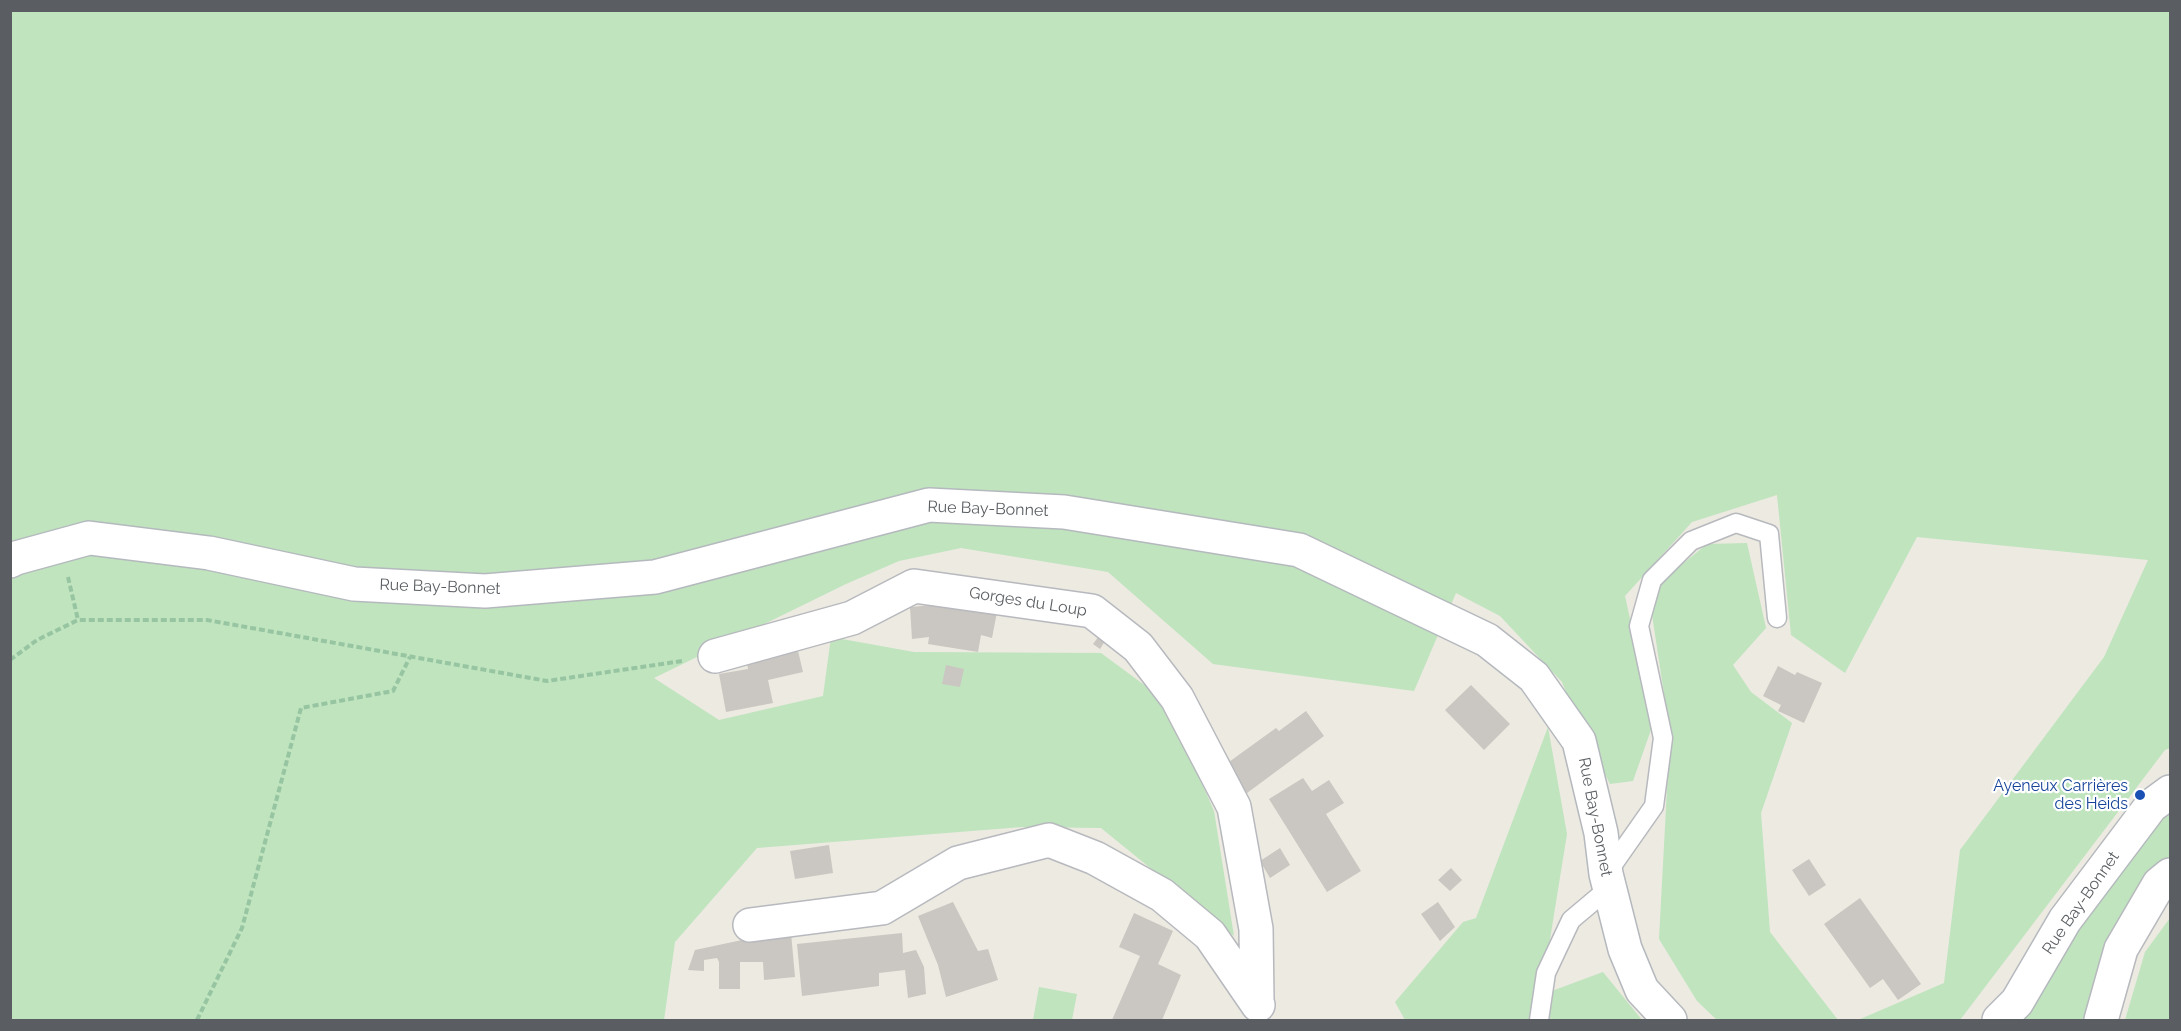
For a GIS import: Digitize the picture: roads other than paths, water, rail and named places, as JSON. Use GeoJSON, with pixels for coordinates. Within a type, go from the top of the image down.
{"type":"FeatureCollection","features":[{"type":"Feature","properties":{"kind":"main road","name":"Rue Bay-Bonnet"},"geometry":{"type":"LineString","coordinates":[[10,561],[89,538],[209,553],[354,584],[485,591],[656,578],[929,505],[1064,512],[1299,549],[1487,640],[1534,677],[1579,741],[1601,833],[1608,881],[1625,948],[1642,990],[1670,1020]]}},
{"type":"Feature","properties":{"kind":"main road","name":"Gorges du Loup"},"geometry":{"type":"LineString","coordinates":[[716,656],[852,618],[914,586],[1092,611],[1138,647],[1177,698],[1234,807],[1256,929],[1260,1011]]}},
{"type":"Feature","properties":{"kind":"main road","name":"Rue Bay-Bonnet"},"geometry":{"type":"LineString","coordinates":[[1999,1020],[2017,1002],[2065,920],[2151,806],[2170,792]]}},
{"type":"Feature","properties":{"kind":"main road","name":"Gorges du Loup"},"geometry":{"type":"LineString","coordinates":[[750,925],[882,908],[958,863],[1049,840],[1095,858],[1162,895],[1210,935],[1260,1011]]}},
{"type":"Feature","properties":{"kind":"main road"},"geometry":{"type":"LineString","coordinates":[[2101,1020],[2121,949],[2159,884],[2170,874]]}},
{"type":"Feature","properties":{"kind":"lane"},"geometry":{"type":"LineString","coordinates":[[1539,1020],[1546,973],[1571,920],[1608,881],[1654,806],[1663,738],[1639,626],[1652,580],[1691,541],[1736,523],[1768,534],[1777,618]]}},
{"type":"Feature","properties":{"kind":"place","name":"Ayeneux Carrières des Heids"},"geometry":{"type":"Point","coordinates":[2140,795]}}]}
